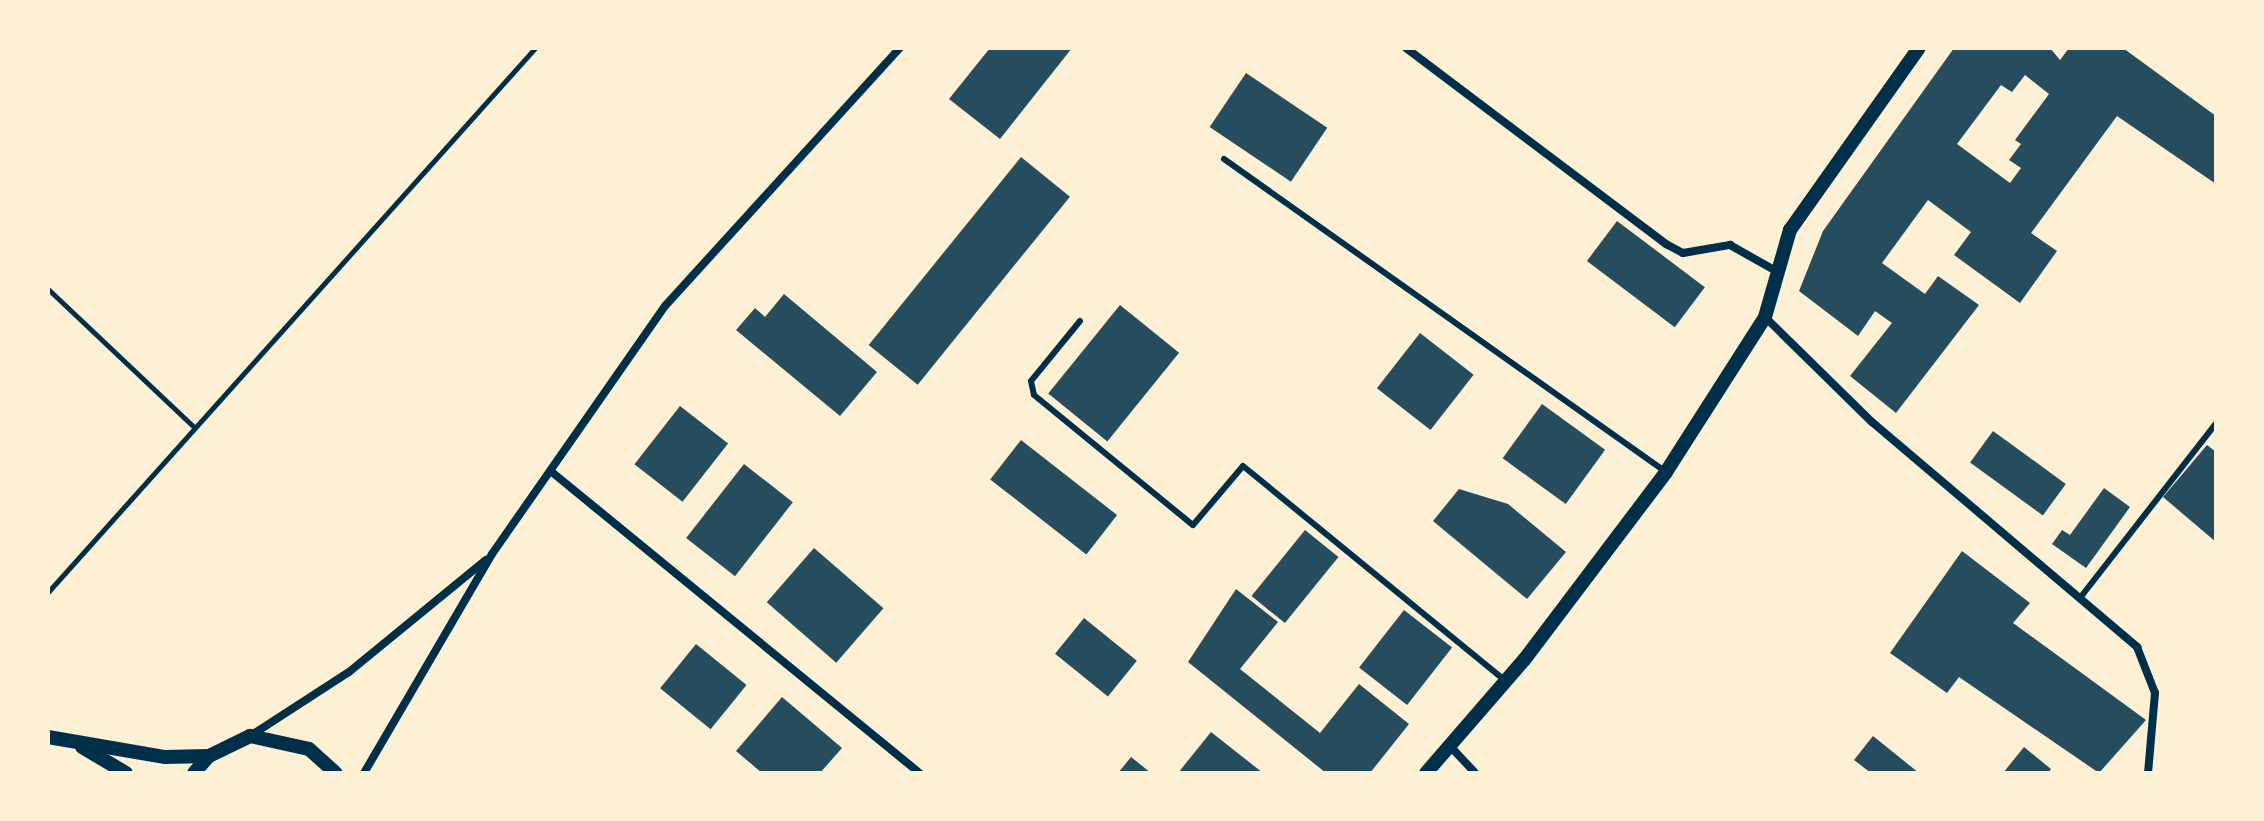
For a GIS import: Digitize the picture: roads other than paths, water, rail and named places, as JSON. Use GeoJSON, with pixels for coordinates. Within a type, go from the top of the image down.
{"type":"FeatureCollection","features":[{"type":"Feature","properties":{"kind":"street"},"geometry":{"type":"LineString","coordinates":[[364,773],[492,554],[553,473],[665,306],[900,48]]}},
{"type":"Feature","properties":{"kind":"street"},"geometry":{"type":"LineString","coordinates":[[1406,48],[1666,244],[1683,253],[1730,245],[1776,271]]}},
{"type":"Feature","properties":{"kind":"street"},"geometry":{"type":"LineString","coordinates":[[1426,773],[1506,681],[1666,472],[1765,317],[1776,271],[1813,193],[1919,48]]}},
{"type":"Feature","properties":{"kind":"street"},"geometry":{"type":"LineString","coordinates":[[1765,317],[1872,422],[2121,629],[2148,667],[2155,693],[2148,773]]}},
{"type":"Feature","properties":{"kind":"street"},"geometry":{"type":"LineString","coordinates":[[553,473],[920,773]]}},
{"type":"Feature","properties":{"kind":"street"},"geometry":{"type":"LineString","coordinates":[[194,773],[209,756],[250,736],[349,672],[492,554]]}},
{"type":"Feature","properties":{"kind":"street"},"geometry":{"type":"LineString","coordinates":[[250,736],[309,749],[336,773]]}},
{"type":"Feature","properties":{"kind":"street"},"geometry":{"type":"LineString","coordinates":[[48,737],[78,744],[209,756]]}},
{"type":"Feature","properties":{"kind":"street"},"geometry":{"type":"LineString","coordinates":[[78,744],[126,773]]}},
{"type":"Feature","properties":{"kind":"street"},"geometry":{"type":"LineString","coordinates":[[1450,746],[1475,773]]}},
{"type":"Feature","properties":{"kind":"lane"},"geometry":{"type":"LineString","coordinates":[[1224,159],[1666,472]]}},
{"type":"Feature","properties":{"kind":"lane"},"geometry":{"type":"LineString","coordinates":[[1080,321],[1031,381],[1034,395],[1193,525],[1243,466],[1506,681]]}},
{"type":"Feature","properties":{"kind":"lane"},"geometry":{"type":"LineString","coordinates":[[2080,598],[2216,423]]}}]}
